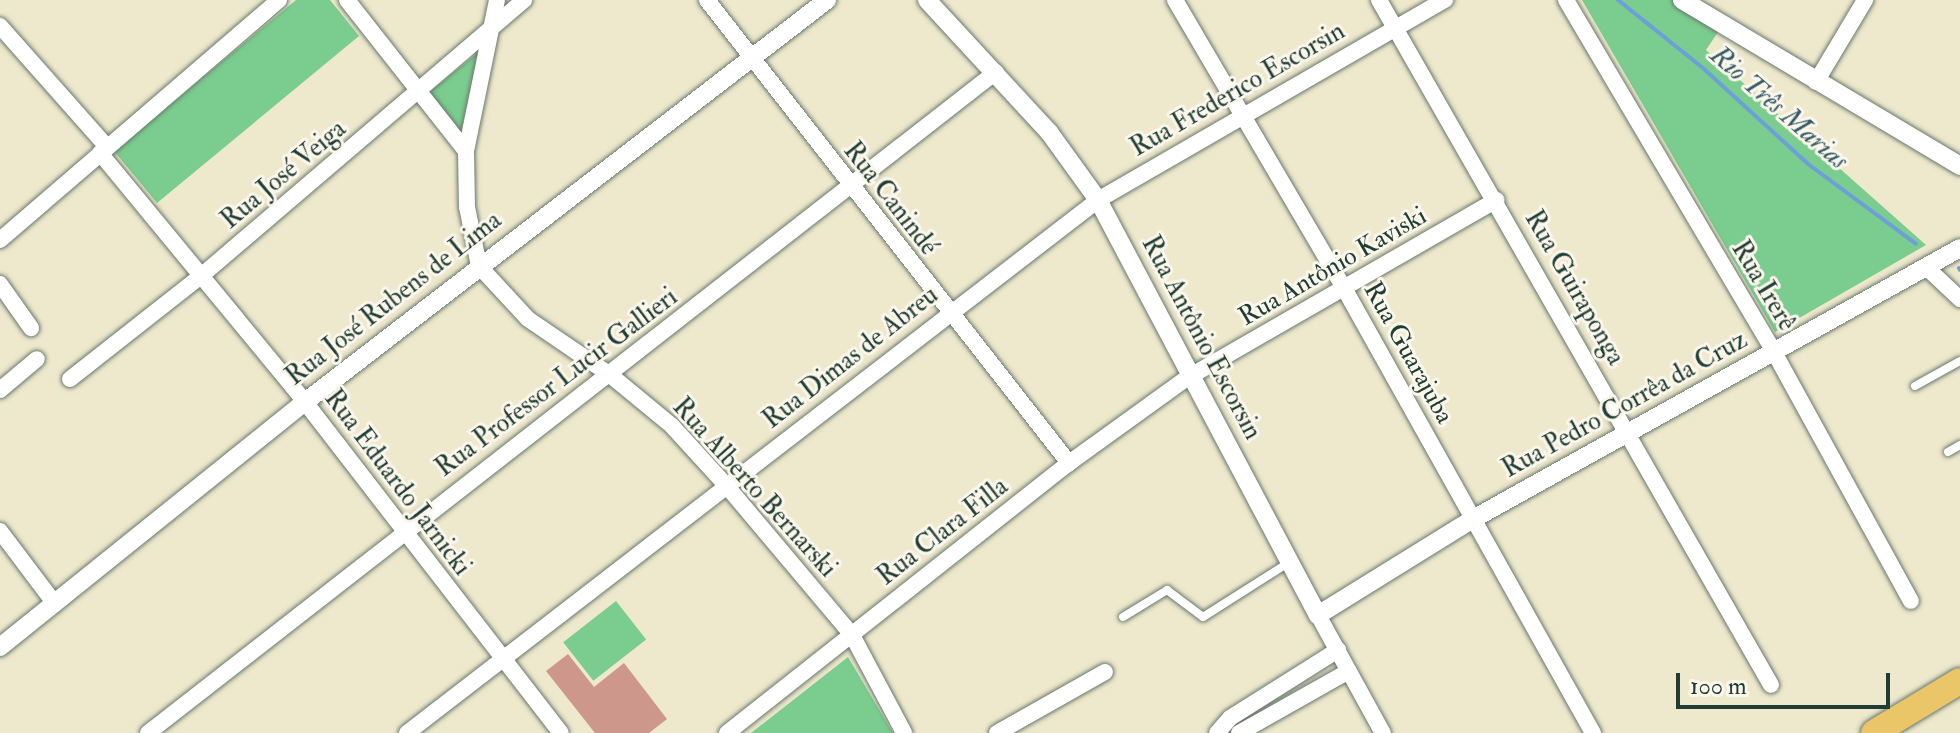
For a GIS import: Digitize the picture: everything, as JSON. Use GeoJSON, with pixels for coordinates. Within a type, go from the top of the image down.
{"type":"FeatureCollection","features":[{"type":"Feature","properties":{"kind":"highway"},"geometry":{"type":"LineString","coordinates":[[1874,733],[1960,681]]}},
{"type":"Feature","properties":{"kind":"highway"},"geometry":{"type":"LineString","coordinates":[[1910,714],[1960,699]]}},
{"type":"Feature","properties":{"kind":"street"},"geometry":{"type":"LineString","coordinates":[[0,240],[279,0]]}},
{"type":"Feature","properties":{"kind":"street"},"geometry":{"type":"LineString","coordinates":[[347,0],[421,90],[466,151]]}},
{"type":"Feature","properties":{"kind":"street"},"geometry":{"type":"LineString","coordinates":[[479,266],[467,207],[466,151],[497,0]]}},
{"type":"Feature","properties":{"kind":"street","name":"Rua José Veiga"},"geometry":{"type":"LineString","coordinates":[[70,379],[201,276],[524,0]]}},
{"type":"Feature","properties":{"kind":"street","name":"Rua Canindé"},"geometry":{"type":"LineString","coordinates":[[707,0],[849,187],[1069,463]]}},
{"type":"Feature","properties":{"kind":"street","name":"Rua José Rubens de Lima"},"geometry":{"type":"LineString","coordinates":[[0,647],[305,402],[827,0]]}},
{"type":"Feature","properties":{"kind":"street","name":"Rua Antônio Escorsin"},"geometry":{"type":"LineString","coordinates":[[927,0],[996,72],[1098,200],[1383,733]]}},
{"type":"Feature","properties":{"kind":"street","name":"Rua Guarajuba"},"geometry":{"type":"LineString","coordinates":[[1175,0],[1239,116],[1344,288],[1593,733]]}},
{"type":"Feature","properties":{"kind":"street","name":"Rua Guiraponga"},"geometry":{"type":"LineString","coordinates":[[1379,0],[1771,685]]}},
{"type":"Feature","properties":{"kind":"street","name":"Rua Frederico Escorsin"},"geometry":{"type":"LineString","coordinates":[[1098,200],[1445,0]]}},
{"type":"Feature","properties":{"kind":"street","name":"Rua Irerê"},"geometry":{"type":"LineString","coordinates":[[1566,0],[1774,352],[1911,601]]}},
{"type":"Feature","properties":{"kind":"street"},"geometry":{"type":"LineString","coordinates":[[1682,0],[1960,166]]}},
{"type":"Feature","properties":{"kind":"street"},"geometry":{"type":"LineString","coordinates":[[1816,82],[1865,0]]}},
{"type":"Feature","properties":{"kind":"street","name":"Rua Eduardo Jarnicki"},"geometry":{"type":"LineString","coordinates":[[0,26],[305,402],[561,733]]}},
{"type":"Feature","properties":{"kind":"street","name":"Rua Professor Lucir Gallieri"},"geometry":{"type":"LineString","coordinates":[[159,730],[402,531],[996,72]]}},
{"type":"Feature","properties":{"kind":"street","name":"Rua Dimas de Abreu"},"geometry":{"type":"LineString","coordinates":[[407,733],[725,484],[1098,200]]}},
{"type":"Feature","properties":{"kind":"street","name":"Rua Antônio Kaviski"},"geometry":{"type":"LineString","coordinates":[[1193,375],[1496,200]]}},
{"type":"Feature","properties":{"kind":"street","name":"Rua Pedro Corrêa da Cruz"},"geometry":{"type":"LineString","coordinates":[[1318,615],[1473,519],[1629,435],[1960,248]]}},
{"type":"Feature","properties":{"kind":"street","name":"Rua Alberto Bernarski"},"geometry":{"type":"LineString","coordinates":[[479,266],[528,319],[609,374],[672,426],[725,484],[852,635],[904,733]]}},
{"type":"Feature","properties":{"kind":"street"},"geometry":{"type":"LineString","coordinates":[[1926,267],[1960,299]]}},
{"type":"Feature","properties":{"kind":"street"},"geometry":{"type":"LineString","coordinates":[[0,284],[31,328]]}},
{"type":"Feature","properties":{"kind":"street"},"geometry":{"type":"LineString","coordinates":[[0,390],[37,359]]}},
{"type":"Feature","properties":{"kind":"street","name":"Rua Clara Filla"},"geometry":{"type":"LineString","coordinates":[[727,733],[1069,463],[1193,375]]}},
{"type":"Feature","properties":{"kind":"street"},"geometry":{"type":"LineString","coordinates":[[0,531],[55,604]]}},
{"type":"Feature","properties":{"kind":"street"},"geometry":{"type":"LineString","coordinates":[[1235,728],[1286,683],[1338,650]]}},
{"type":"Feature","properties":{"kind":"street"},"geometry":{"type":"LineString","coordinates":[[1217,733],[1296,700],[1349,671]]}},
{"type":"Feature","properties":{"kind":"street"},"geometry":{"type":"LineString","coordinates":[[997,733],[1105,672]]}},
{"type":"Feature","properties":{"kind":"street"},"geometry":{"type":"LineString","coordinates":[[1286,683],[1296,700]]}},
{"type":"Feature","properties":{"kind":"lane"},"geometry":{"type":"LineString","coordinates":[[1915,386],[1960,361]]}},
{"type":"Feature","properties":{"kind":"lane"},"geometry":{"type":"LineString","coordinates":[[1948,452],[1960,445]]}},
{"type":"Feature","properties":{"kind":"lane"},"geometry":{"type":"LineString","coordinates":[[1123,617],[1167,590],[1203,617],[1289,562]]}},
{"type":"Feature","properties":{"kind":"green space"},"geometry":{"type":"Polygon","coordinates":[[[296,0],[330,0],[359,36],[157,203],[114,151],[296,0]]]}},
{"type":"Feature","properties":{"kind":"green space"},"geometry":{"type":"Polygon","coordinates":[[[1582,0],[1673,0],[1720,29],[1706,50],[1926,245],[1775,332],[1582,0]]]}},
{"type":"Feature","properties":{"kind":"green space"},"geometry":{"type":"Polygon","coordinates":[[[479,52],[461,132],[429,92],[479,52]]]}},
{"type":"Feature","properties":{"kind":"green space"},"geometry":{"type":"Polygon","coordinates":[[[616,601],[646,640],[593,681],[563,642],[616,601]]]}},
{"type":"Feature","properties":{"kind":"green space"},"geometry":{"type":"Polygon","coordinates":[[[848,657],[893,733],[751,733],[848,657]]]}},
{"type":"Feature","properties":{"kind":"building"},"geometry":{"type":"Polygon","coordinates":[[[568,654],[594,687],[624,663],[667,719],[649,733],[595,733],[546,671],[568,654]]]}},
{"type":"Feature","properties":{"kind":"waterway","name":"Rio Três Marias"},"geometry":{"type":"LineString","coordinates":[[1618,0],[1704,69],[1808,164],[1916,244]]}}]}
